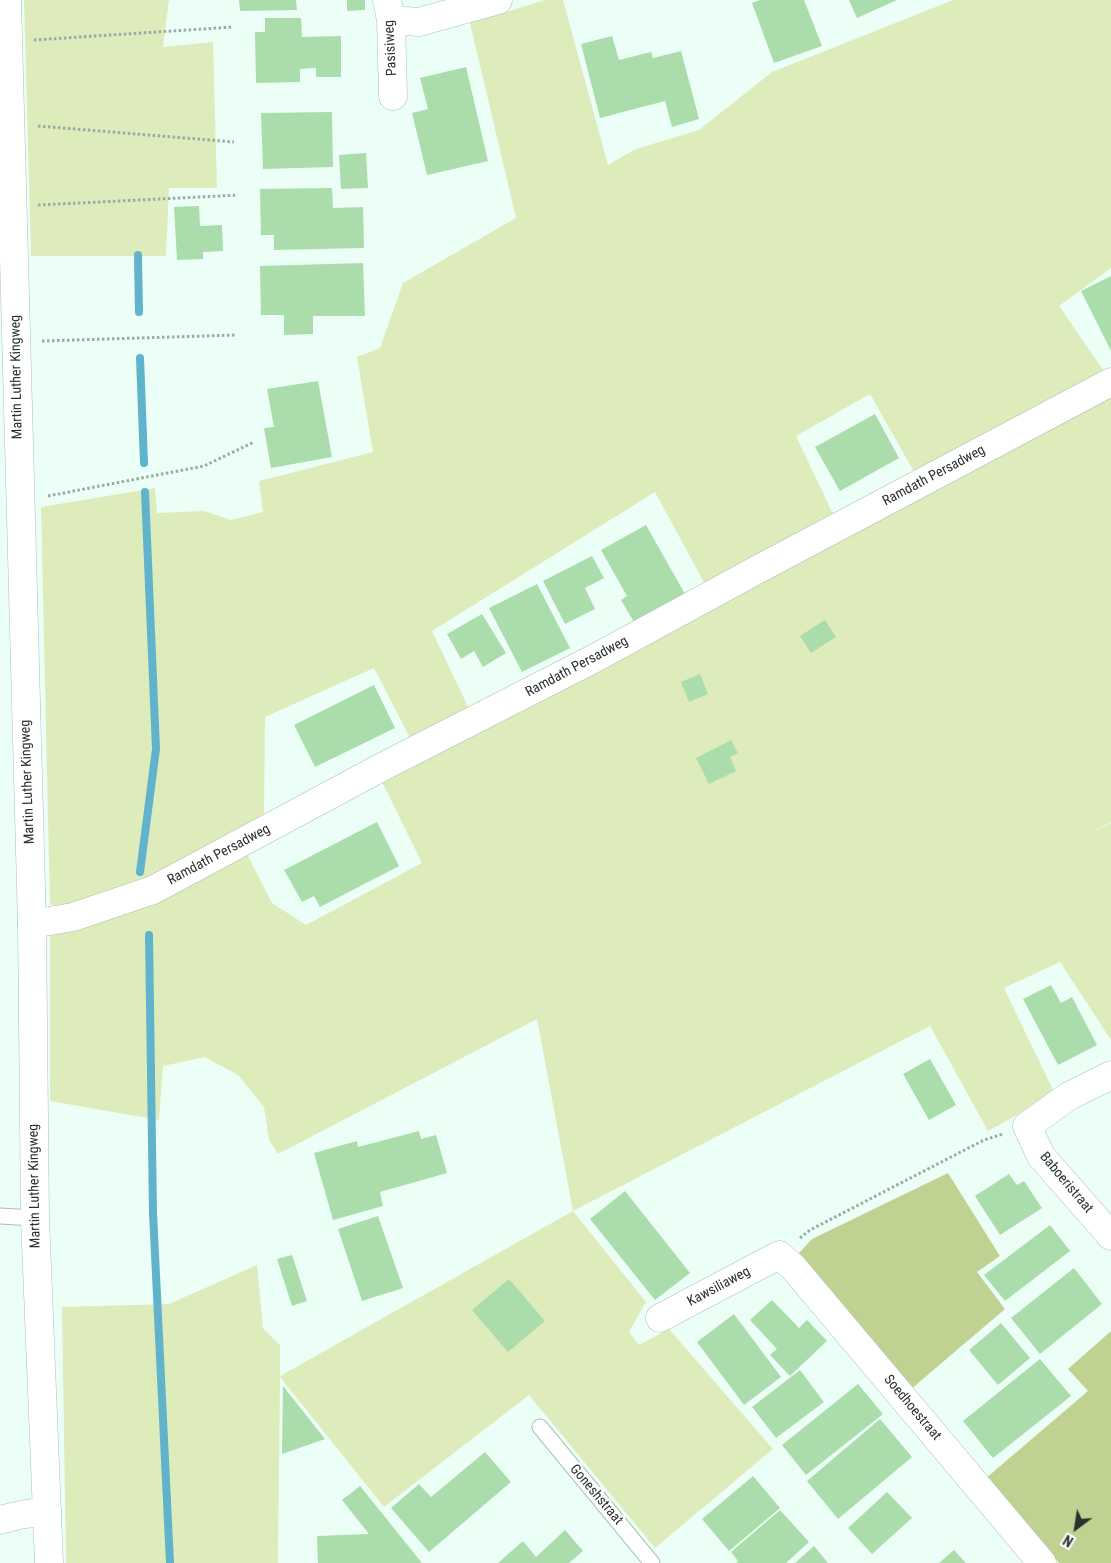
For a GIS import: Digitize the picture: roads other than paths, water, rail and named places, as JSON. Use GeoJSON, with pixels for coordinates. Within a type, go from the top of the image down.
{"type":"FeatureCollection","features":[{"type":"Feature","properties":{"kind":"street","name":"Martin Luther Kingweg"},"geometry":{"type":"LineString","coordinates":[[7,0],[32,924],[35,1218],[49,1563]]}},
{"type":"Feature","properties":{"kind":"street"},"geometry":{"type":"LineString","coordinates":[[389,10],[419,22],[498,0]]}},
{"type":"Feature","properties":{"kind":"street","name":"Pasisiweg"},"geometry":{"type":"LineString","coordinates":[[389,10],[393,96]]}},
{"type":"Feature","properties":{"kind":"street","name":"Ramdath Persadweg"},"geometry":{"type":"LineString","coordinates":[[32,924],[73,917],[153,890],[382,767],[598,657],[1111,382]]}},
{"type":"Feature","properties":{"kind":"street","name":"Baboeristraat"},"geometry":{"type":"LineString","coordinates":[[1111,1075],[1069,1096],[1028,1126],[1041,1156],[1111,1236]]}},
{"type":"Feature","properties":{"kind":"street","name":"Kawsiliaweg"},"geometry":{"type":"LineString","coordinates":[[660,1318],[779,1255]]}},
{"type":"Feature","properties":{"kind":"street","name":"Soedhoestraat"},"geometry":{"type":"LineString","coordinates":[[779,1255],[793,1267],[1042,1563]]}},
{"type":"Feature","properties":{"kind":"street"},"geometry":{"type":"LineString","coordinates":[[0,1520],[20,1515],[47,1512]]}},
{"type":"Feature","properties":{"kind":"lane"},"geometry":{"type":"LineString","coordinates":[[0,1216],[35,1218]]}},
{"type":"Feature","properties":{"kind":"lane","name":"Goneshstraat"},"geometry":{"type":"LineString","coordinates":[[540,1427],[652,1563]]}},
{"type":"Feature","properties":{"kind":"waterway"},"geometry":{"type":"LineString","coordinates":[[138,255],[139,312]]}},
{"type":"Feature","properties":{"kind":"waterway"},"geometry":{"type":"LineString","coordinates":[[140,358],[144,463]]}},
{"type":"Feature","properties":{"kind":"waterway"},"geometry":{"type":"LineString","coordinates":[[140,872],[156,749],[145,492]]}},
{"type":"Feature","properties":{"kind":"waterway"},"geometry":{"type":"LineString","coordinates":[[149,935],[153,1213],[170,1563]]}}]}
